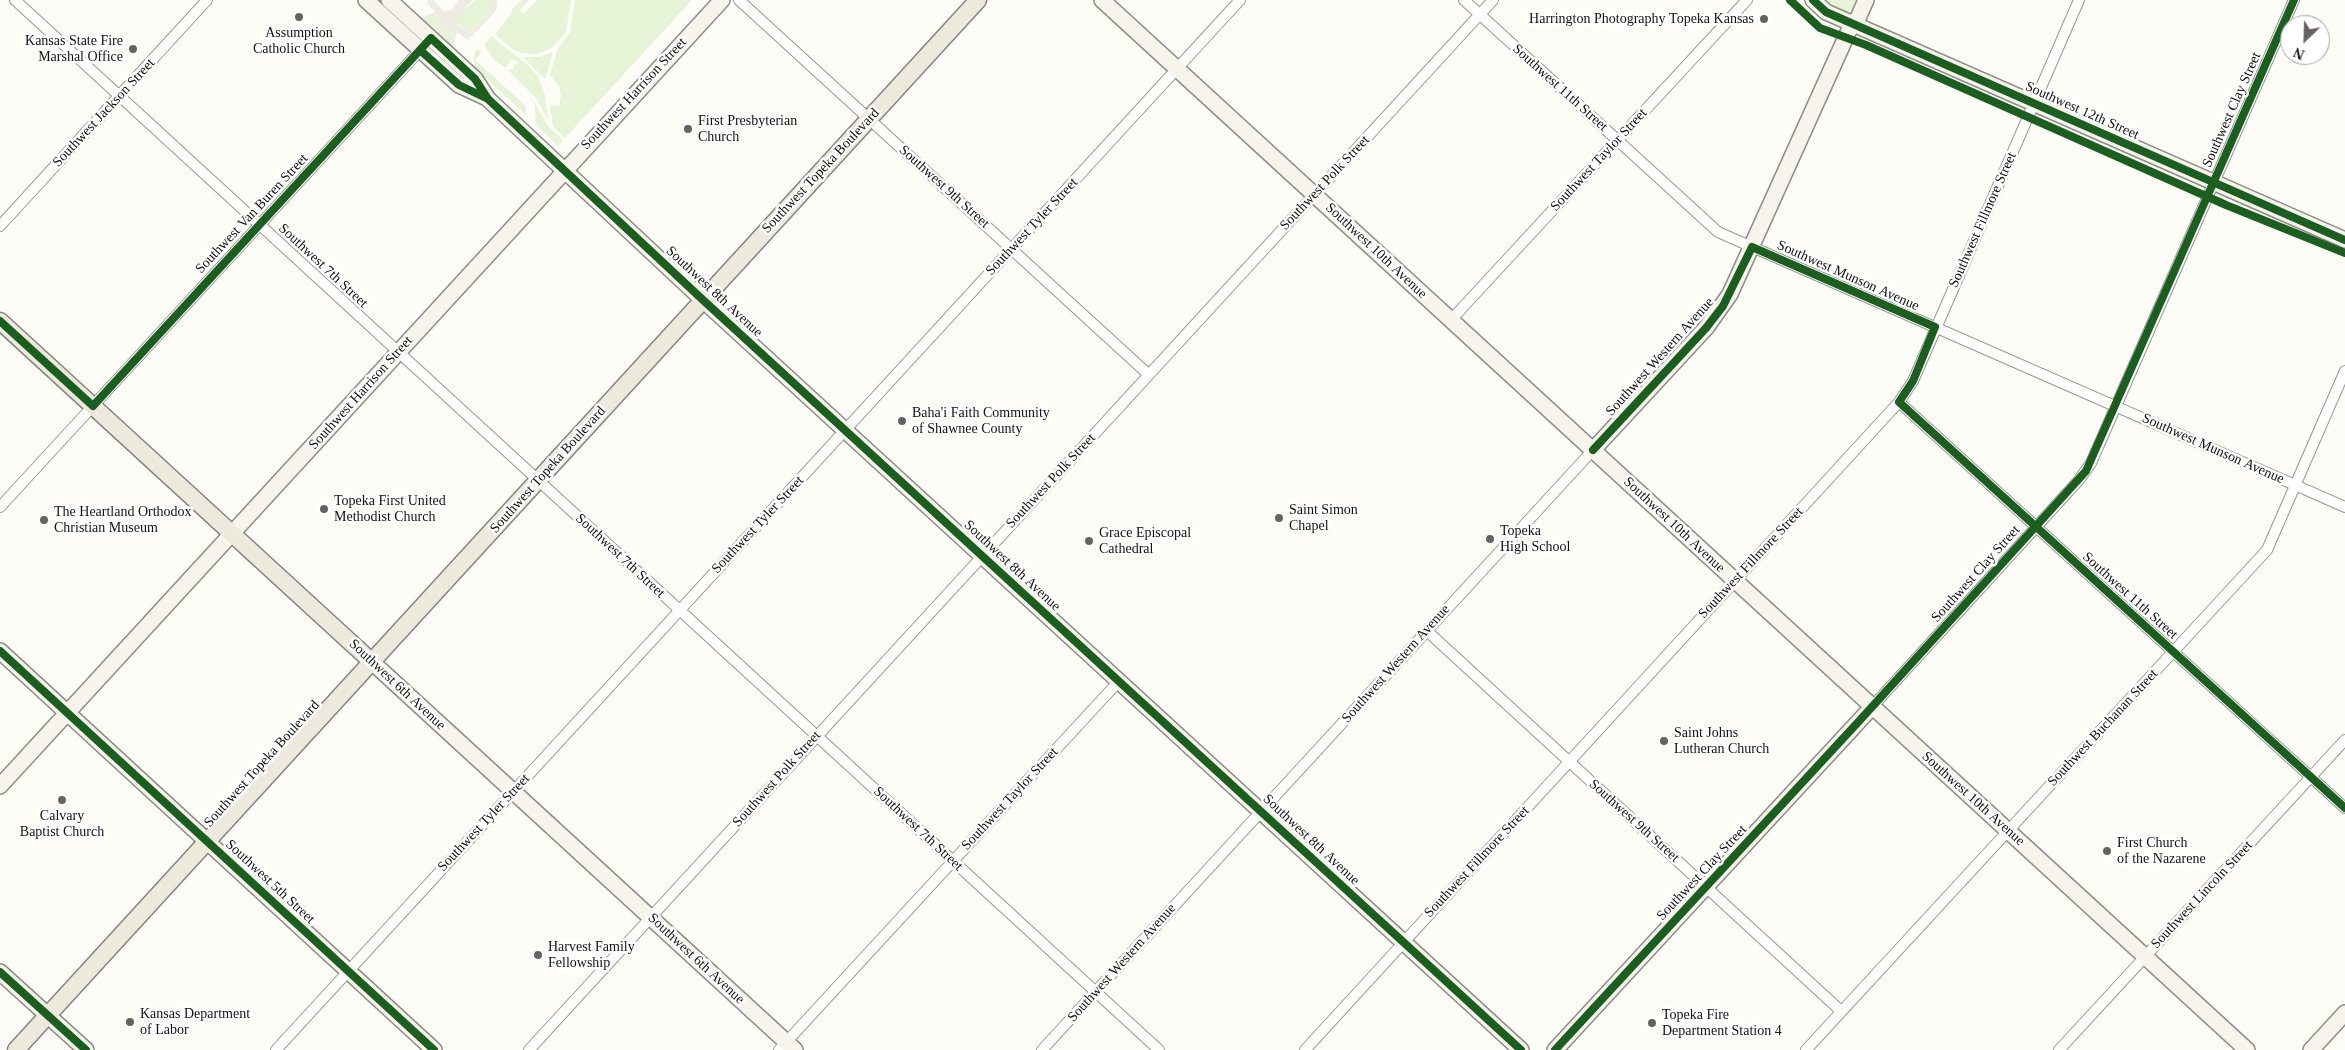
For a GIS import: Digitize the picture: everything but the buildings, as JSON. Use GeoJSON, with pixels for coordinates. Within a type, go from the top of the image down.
{"type":"FeatureCollection","features":[{"type":"Feature","properties":{"kind":"main road","name":"Southwest 8th Avenue"},"geometry":{"type":"LineString","coordinates":[[366,0],[460,85],[488,99]]}},
{"type":"Feature","properties":{"kind":"main road","name":"Southwest 8th Avenue"},"geometry":{"type":"LineString","coordinates":[[389,0],[475,79],[488,99],[703,300],[1521,1050]]}},
{"type":"Feature","properties":{"kind":"main road","name":"Southwest Harrison Street"},"geometry":{"type":"LineString","coordinates":[[0,786],[722,0]]}},
{"type":"Feature","properties":{"kind":"main road","name":"Southwest Topeka Boulevard"},"geometry":{"type":"LineString","coordinates":[[16,1050],[978,0]]}},
{"type":"Feature","properties":{"kind":"main road","name":"Southwest 10th Avenue"},"geometry":{"type":"LineString","coordinates":[[1102,0],[2247,1050]]}},
{"type":"Feature","properties":{"kind":"main road","name":"Southwest 12th Street"},"geometry":{"type":"LineString","coordinates":[[1813,0],[1826,12],[1852,24],[2345,240]]}},
{"type":"Feature","properties":{"kind":"main road","name":"Southwest Western Avenue"},"geometry":{"type":"LineString","coordinates":[[1593,450],[1706,328],[1723,306],[1752,247],[1852,24],[1858,18],[1866,0]]}},
{"type":"Feature","properties":{"kind":"main road","name":"Southwest 6th Avenue"},"geometry":{"type":"LineString","coordinates":[[0,321],[650,917],[787,1047]]}},
{"type":"Feature","properties":{"kind":"main road","name":"Southwest 5th Street"},"geometry":{"type":"LineString","coordinates":[[0,651],[434,1050]]}},
{"type":"Feature","properties":{"kind":"main road","name":"Southwest Clay Street"},"geometry":{"type":"LineString","coordinates":[[1555,1050],[1872,706]]}},
{"type":"Feature","properties":{"kind":"main road"},"geometry":{"type":"LineString","coordinates":[[0,972],[86,1050]]}},
{"type":"Feature","properties":{"kind":"main road"},"geometry":{"type":"LineString","coordinates":[[2311,1050],[2345,1013]]}},
{"type":"Feature","properties":{"kind":"street","name":"Southwest 7th Street"},"geometry":{"type":"LineString","coordinates":[[15,0],[1159,1050]]}},
{"type":"Feature","properties":{"kind":"street","name":"Southwest Jackson Street"},"geometry":{"type":"LineString","coordinates":[[0,226],[207,0]]}},
{"type":"Feature","properties":{"kind":"street","name":"Southwest 9th Street"},"geometry":{"type":"LineString","coordinates":[[739,0],[1148,374]]}},
{"type":"Feature","properties":{"kind":"street","name":"Southwest Tyler Street"},"geometry":{"type":"LineString","coordinates":[[276,1050],[1240,0]]}},
{"type":"Feature","properties":{"kind":"street","name":"Southwest 11th Street"},"geometry":{"type":"LineString","coordinates":[[1464,0],[1711,226],[1726,236],[1752,247]]}},
{"type":"Feature","properties":{"kind":"street","name":"Southwest Polk Street"},"geometry":{"type":"LineString","coordinates":[[529,1050],[1493,0]]}},
{"type":"Feature","properties":{"kind":"street","name":"Southwest Taylor Street"},"geometry":{"type":"LineString","coordinates":[[1451,320],[1747,0]]}},
{"type":"Feature","properties":{"kind":"street","name":"Southwest Fillmore Street"},"geometry":{"type":"LineString","coordinates":[[1305,1050],[1899,402],[1913,381],[2079,0]]}},
{"type":"Feature","properties":{"kind":"street","name":"Southwest Clay Street"},"geometry":{"type":"LineString","coordinates":[[1872,706],[2086,471],[2294,0]]}},
{"type":"Feature","properties":{"kind":"street","name":"Southwest Van Buren Street"},"geometry":{"type":"LineString","coordinates":[[0,507],[431,38]]}},
{"type":"Feature","properties":{"kind":"street","name":"Southwest Munson Avenue"},"geometry":{"type":"LineString","coordinates":[[1752,247],[2345,507]]}},
{"type":"Feature","properties":{"kind":"street","name":"Southwest Buchanan Street"},"geometry":{"type":"LineString","coordinates":[[1806,1050],[2267,550],[2345,371]]}},
{"type":"Feature","properties":{"kind":"street","name":"Southwest 11th Street"},"geometry":{"type":"LineString","coordinates":[[1899,402],[2345,808]]}},
{"type":"Feature","properties":{"kind":"street","name":"Southwest Western Avenue"},"geometry":{"type":"LineString","coordinates":[[1042,1050],[1593,450]]}},
{"type":"Feature","properties":{"kind":"street","name":"Southwest 9th Street"},"geometry":{"type":"LineString","coordinates":[[1427,631],[1841,1011]]}},
{"type":"Feature","properties":{"kind":"street","name":"Southwest Taylor Street"},"geometry":{"type":"LineString","coordinates":[[787,1047],[952,861],[1119,681]]}},
{"type":"Feature","properties":{"kind":"street","name":"Southwest Lincoln Street"},"geometry":{"type":"LineString","coordinates":[[2059,1050],[2345,740]]}},
{"type":"Feature","properties":{"kind":"green space"},"geometry":{"type":"Polygon","coordinates":[[[475,0],[493,0],[493,6],[491,12],[469,33],[458,24],[458,16],[475,0]]]}},
{"type":"Feature","properties":{"kind":"green space"},"geometry":{"type":"Polygon","coordinates":[[[522,0],[529,0],[520,10],[524,14],[537,0],[571,0],[566,32],[552,48],[537,54],[521,53],[511,48],[495,34],[511,14],[513,8],[522,0]]]}},
{"type":"Feature","properties":{"kind":"green space"},"geometry":{"type":"Polygon","coordinates":[[[575,0],[692,0],[565,138],[553,127],[550,105],[559,106],[561,96],[559,87],[550,75],[558,48],[570,32],[575,0]]]}},
{"type":"Feature","properties":{"kind":"green space"},"geometry":{"type":"Polygon","coordinates":[[[1824,0],[1859,0],[1855,8],[1849,13],[1838,9],[1824,0]]]}},
{"type":"Feature","properties":{"kind":"green space"},"geometry":{"type":"Polygon","coordinates":[[[439,15],[438,22],[442,28],[454,30],[452,44],[449,46],[423,22],[427,18],[439,15]]]}},
{"type":"Feature","properties":{"kind":"green space"},"geometry":{"type":"Polygon","coordinates":[[[491,36],[529,66],[538,77],[545,95],[548,120],[537,99],[508,70],[513,69],[514,65],[518,64],[517,61],[511,59],[506,68],[495,61],[485,47],[491,36]]]}},
{"type":"Feature","properties":{"kind":"green space"},"geometry":{"type":"Polygon","coordinates":[[[477,48],[481,53],[475,60],[526,106],[526,115],[476,70],[473,59],[477,48]]]}},
{"type":"Feature","properties":{"kind":"green space"},"geometry":{"type":"Polygon","coordinates":[[[553,52],[545,79],[523,57],[539,57],[553,52]]]}},
{"type":"Feature","properties":{"kind":"green space"},"geometry":{"type":"Polygon","coordinates":[[[531,97],[548,126],[563,140],[558,146],[536,125],[535,106],[531,97]]]}},
{"type":"Feature","properties":{"kind":"shaded area"},"geometry":{"type":"Polygon","coordinates":[[[428,0],[433,0],[443,11],[452,10],[458,0],[473,0],[466,7],[467,9],[458,16],[458,25],[469,33],[491,12],[493,0],[497,0],[497,5],[495,12],[468,40],[457,33],[452,49],[449,46],[452,43],[454,30],[442,28],[438,22],[439,15],[427,18],[423,22],[419,19],[435,12],[427,3],[428,0]]]}},
{"type":"Feature","properties":{"kind":"cycle path"},"geometry":{"type":"LineString","coordinates":[[1790,0],[1820,28],[1866,45],[2226,205],[2345,253]]}},
{"type":"Feature","properties":{"kind":"cycle path"},"geometry":{"type":"LineString","coordinates":[[1813,0],[1826,12],[2345,240]]}},
{"type":"Feature","properties":{"kind":"cycle path"},"geometry":{"type":"LineString","coordinates":[[1555,1050],[1861,719],[2086,471],[2294,0]]}},
{"type":"Feature","properties":{"kind":"cycle path"},"geometry":{"type":"LineString","coordinates":[[0,321],[93,406],[431,38],[475,79],[488,99],[703,300],[1521,1050]]}},
{"type":"Feature","properties":{"kind":"cycle path"},"geometry":{"type":"LineString","coordinates":[[420,50],[459,85],[488,99]]}},
{"type":"Feature","properties":{"kind":"cycle path"},"geometry":{"type":"LineString","coordinates":[[1593,450],[1706,328],[1723,306],[1752,247],[1935,327],[1913,381],[1899,402],[2345,808]]}},
{"type":"Feature","properties":{"kind":"cycle path"},"geometry":{"type":"LineString","coordinates":[[0,651],[434,1050]]}},
{"type":"Feature","properties":{"kind":"cycle path"},"geometry":{"type":"LineString","coordinates":[[0,972],[86,1050]]}},
{"type":"Feature","properties":{"kind":"place","name":"Assumption Catholic Church"},"geometry":{"type":"Point","coordinates":[299,17]}},
{"type":"Feature","properties":{"kind":"place","name":"Harrington Photography Topeka Kansas"},"geometry":{"type":"Point","coordinates":[1764,19]}},
{"type":"Feature","properties":{"kind":"place","name":"Kansas State Fire Marshal Office"},"geometry":{"type":"Point","coordinates":[133,49]}},
{"type":"Feature","properties":{"kind":"place","name":"First Presbyterian Church"},"geometry":{"type":"Point","coordinates":[688,129]}},
{"type":"Feature","properties":{"kind":"place","name":"Baha'i Faith Community of Shawnee County"},"geometry":{"type":"Point","coordinates":[902,421]}},
{"type":"Feature","properties":{"kind":"place","name":"Topeka First United Methodist Church"},"geometry":{"type":"Point","coordinates":[324,509]}},
{"type":"Feature","properties":{"kind":"place","name":"Saint Simon Chapel"},"geometry":{"type":"Point","coordinates":[1279,518]}},
{"type":"Feature","properties":{"kind":"place","name":"The Heartland Orthodox Christian Museum"},"geometry":{"type":"Point","coordinates":[44,520]}},
{"type":"Feature","properties":{"kind":"place","name":"Topeka High School"},"geometry":{"type":"Point","coordinates":[1490,539]}},
{"type":"Feature","properties":{"kind":"place","name":"Grace Episcopal Cathedral"},"geometry":{"type":"Point","coordinates":[1089,541]}},
{"type":"Feature","properties":{"kind":"place","name":"Saint Johns Lutheran Church"},"geometry":{"type":"Point","coordinates":[1664,741]}},
{"type":"Feature","properties":{"kind":"place","name":"Calvary Baptist Church"},"geometry":{"type":"Point","coordinates":[62,800]}},
{"type":"Feature","properties":{"kind":"place","name":"First Church of the Nazarene"},"geometry":{"type":"Point","coordinates":[2107,851]}},
{"type":"Feature","properties":{"kind":"place","name":"Harvest Family Fellowship"},"geometry":{"type":"Point","coordinates":[538,955]}},
{"type":"Feature","properties":{"kind":"place","name":"Kansas Department of Labor"},"geometry":{"type":"Point","coordinates":[130,1022]}},
{"type":"Feature","properties":{"kind":"place","name":"Topeka Fire Department Station 4"},"geometry":{"type":"Point","coordinates":[1652,1023]}}]}
